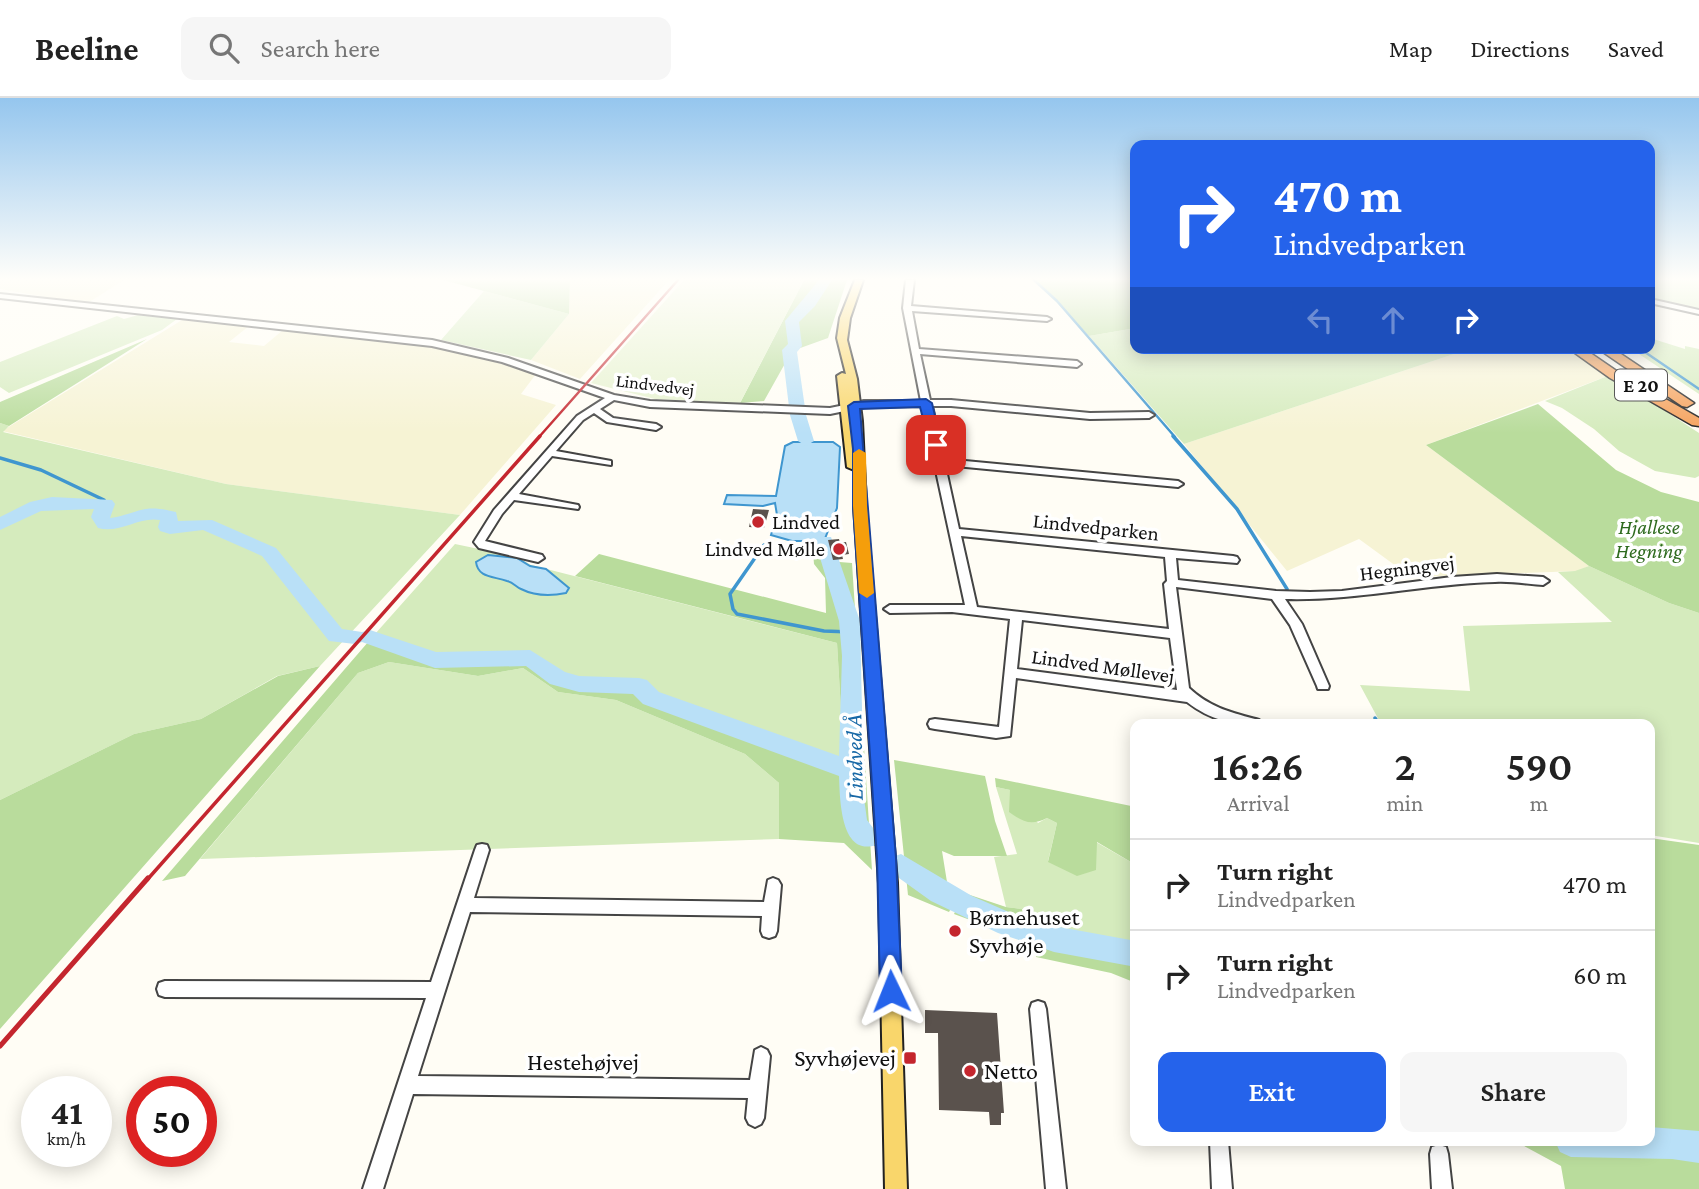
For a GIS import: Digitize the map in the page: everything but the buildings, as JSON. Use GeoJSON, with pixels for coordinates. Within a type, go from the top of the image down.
{"type":"FeatureCollection","features":[{"type":"Feature","properties":{"kind":"highway"},"geometry":{"type":"LineString","coordinates":[[1583,354],[1614,374],[1698,419]]}},
{"type":"Feature","properties":{"kind":"highway","name":"E 20"},"geometry":{"type":"LineString","coordinates":[[1594,354],[1698,419]]}},
{"type":"Feature","properties":{"kind":"highway","name":"E 20"},"geometry":{"type":"LineString","coordinates":[[1611,354],[1698,419]]}},
{"type":"Feature","properties":{"kind":"highway"},"geometry":{"type":"LineString","coordinates":[[1633,354],[1699,399]]}},
{"type":"Feature","properties":{"kind":"main road"},"geometry":{"type":"LineString","coordinates":[[844,331],[842,338],[850,366],[849,408],[859,449],[860,506],[888,883],[896,1189]]}},
{"type":"Feature","properties":{"kind":"street","name":"Lindvedvej"},"geometry":{"type":"LineString","coordinates":[[321,331],[432,343],[505,360],[612,397],[650,404],[789,410],[849,408]]}},
{"type":"Feature","properties":{"kind":"street"},"geometry":{"type":"LineString","coordinates":[[911,331],[972,611]]}},
{"type":"Feature","properties":{"kind":"street"},"geometry":{"type":"LineString","coordinates":[[915,351],[1077,364]]}},
{"type":"Feature","properties":{"kind":"street"},"geometry":{"type":"LineString","coordinates":[[538,558],[479,542],[512,496],[580,418],[612,397]]}},
{"type":"Feature","properties":{"kind":"street"},"geometry":{"type":"LineString","coordinates":[[849,408],[926,403],[1086,415],[1149,415]]}},
{"type":"Feature","properties":{"kind":"street"},"geometry":{"type":"LineString","coordinates":[[595,410],[605,418],[656,427]]}},
{"type":"Feature","properties":{"kind":"street"},"geometry":{"type":"LineString","coordinates":[[550,453],[607,463]]}},
{"type":"Feature","properties":{"kind":"street"},"geometry":{"type":"LineString","coordinates":[[940,462],[1178,484]]}},
{"type":"Feature","properties":{"kind":"street"},"geometry":{"type":"LineString","coordinates":[[512,496],[574,507]]}},
{"type":"Feature","properties":{"kind":"street","name":"Lindvedparken"},"geometry":{"type":"LineString","coordinates":[[955,532],[1233,560]]}},
{"type":"Feature","properties":{"kind":"street"},"geometry":{"type":"LineString","coordinates":[[1170,554],[1173,583]]}},
{"type":"Feature","properties":{"kind":"street","name":"Hegningvej"},"geometry":{"type":"LineString","coordinates":[[1173,583],[1276,595],[1342,595],[1497,578],[1543,582]]}},
{"type":"Feature","properties":{"kind":"street","name":"Lindved Møllevej"},"geometry":{"type":"LineString","coordinates":[[1173,583],[1170,584],[1183,690],[1189,697],[1227,719]]}},
{"type":"Feature","properties":{"kind":"street"},"geometry":{"type":"LineString","coordinates":[[1276,595],[1296,624],[1323,686]]}},
{"type":"Feature","properties":{"kind":"street","name":"Lindved Møllevej"},"geometry":{"type":"LineString","coordinates":[[890,609],[972,611],[1177,634]]}},
{"type":"Feature","properties":{"kind":"street","name":"Lindved Møllevej"},"geometry":{"type":"LineString","coordinates":[[935,724],[1005,732],[1016,616]]}},
{"type":"Feature","properties":{"kind":"street","name":"Lindved Møllevej"},"geometry":{"type":"LineString","coordinates":[[1011,673],[1189,697]]}},
{"type":"Feature","properties":{"kind":"street"},"geometry":{"type":"LineString","coordinates":[[373,1189],[482,850]]}},
{"type":"Feature","properties":{"kind":"street"},"geometry":{"type":"LineString","coordinates":[[769,931],[773,885]]}},
{"type":"Feature","properties":{"kind":"street"},"geometry":{"type":"LineString","coordinates":[[464,905],[771,909]]}},
{"type":"Feature","properties":{"kind":"street"},"geometry":{"type":"LineString","coordinates":[[164,989],[437,990]]}},
{"type":"Feature","properties":{"kind":"street"},"geometry":{"type":"LineString","coordinates":[[1038,1009],[1056,1189]]}},
{"type":"Feature","properties":{"kind":"street"},"geometry":{"type":"LineString","coordinates":[[755,1118],[761,1056]]}},
{"type":"Feature","properties":{"kind":"street","name":"Hestehøjvej"},"geometry":{"type":"LineString","coordinates":[[407,1085],[758,1089]]}},
{"type":"Feature","properties":{"kind":"street"},"geometry":{"type":"LineString","coordinates":[[1219,1146],[1222,1189]]}},
{"type":"Feature","properties":{"kind":"street"},"geometry":{"type":"LineString","coordinates":[[1439,1154],[1442,1189]]}},
{"type":"Feature","properties":{"kind":"shaded area"},"geometry":{"type":"Polygon","coordinates":[[[164,331],[243,331],[229,342],[264,346],[282,331],[292,331],[400,342],[467,354],[536,374],[521,394],[556,405],[460,515],[226,484],[2,431],[164,331]]]}},
{"type":"Feature","properties":{"kind":"shaded area"},"geometry":{"type":"Polygon","coordinates":[[[555,331],[623,331],[580,379],[531,360],[555,331]]]}},
{"type":"Feature","properties":{"kind":"shaded area"},"geometry":{"type":"Polygon","coordinates":[[[1454,354],[1578,354],[1610,375],[1426,445],[1589,566],[1578,571],[1411,577],[1359,539],[1287,571],[1184,444],[1454,354]]]}},
{"type":"Feature","properties":{"kind":"green space"},"geometry":{"type":"Polygon","coordinates":[[[79,331],[160,331],[9,393],[0,387],[0,362],[79,331]]]}},
{"type":"Feature","properties":{"kind":"green space"},"geometry":{"type":"Polygon","coordinates":[[[449,331],[555,331],[531,360],[441,340],[449,331]]]}},
{"type":"Feature","properties":{"kind":"green space"},"geometry":{"type":"Polygon","coordinates":[[[638,331],[778,331],[740,403],[655,399],[591,383],[638,331]]]}},
{"type":"Feature","properties":{"kind":"green space"},"geometry":{"type":"Polygon","coordinates":[[[778,331],[830,331],[828,338],[792,351],[764,401],[740,403],[778,331]]]}},
{"type":"Feature","properties":{"kind":"green space"},"geometry":{"type":"Polygon","coordinates":[[[1084,331],[1119,331],[1089,336],[1084,331]]]}},
{"type":"Feature","properties":{"kind":"green space"},"geometry":{"type":"Polygon","coordinates":[[[1130,331],[1130,354],[1454,354],[1184,444],[1089,336],[1130,331]]]}},
{"type":"Feature","properties":{"kind":"green space"},"geometry":{"type":"Polygon","coordinates":[[[147,339],[9,426],[0,423],[0,402],[147,339]]]}},
{"type":"Feature","properties":{"kind":"green space"},"geometry":{"type":"Polygon","coordinates":[[[1655,340],[1685,349],[1685,346],[1699,349],[1699,394],[1639,354],[1655,354],[1655,340]]]}},
{"type":"Feature","properties":{"kind":"green space"},"geometry":{"type":"Polygon","coordinates":[[[1610,375],[1699,433],[1699,476],[1695,478],[1655,471],[1619,451],[1594,429],[1562,408],[1545,401],[1610,375]]]}},
{"type":"Feature","properties":{"kind":"green space","name":"Hjallese Hegning"},"geometry":{"type":"Polygon","coordinates":[[[1538,404],[1616,470],[1661,492],[1699,502],[1699,613],[1669,603],[1589,566],[1426,445],[1538,404]]]}},
{"type":"Feature","properties":{"kind":"green space"},"geometry":{"type":"Polygon","coordinates":[[[0,423],[9,426],[3,432],[226,484],[460,515],[320,666],[277,676],[201,719],[134,734],[0,800],[0,423]]]}},
{"type":"Feature","properties":{"kind":"green space"},"geometry":{"type":"Polygon","coordinates":[[[455,544],[517,557],[531,565],[837,643],[844,761],[660,693],[639,682],[561,676],[533,654],[436,658],[375,634],[455,544]]]}},
{"type":"Feature","properties":{"kind":"green space"},"geometry":{"type":"Polygon","coordinates":[[[818,547],[825,548],[827,561],[852,563],[872,870],[844,843],[779,839],[779,783],[745,754],[616,700],[558,692],[523,668],[478,676],[389,662],[358,673],[185,876],[162,881],[375,634],[436,658],[533,654],[561,676],[639,682],[660,693],[844,761],[837,643],[575,576],[599,554],[826,613],[825,578],[814,564],[813,552],[818,547]]]}},
{"type":"Feature","properties":{"kind":"green space"},"geometry":{"type":"Polygon","coordinates":[[[1589,566],[1669,603],[1699,613],[1699,843],[1655,836],[1655,719],[1378,719],[1360,685],[1470,691],[1463,626],[1612,622],[1558,572],[1575,571],[1589,566]]]}},
{"type":"Feature","properties":{"kind":"green space"},"geometry":{"type":"Polygon","coordinates":[[[389,662],[478,676],[523,668],[558,692],[616,700],[745,754],[779,783],[779,839],[200,859],[358,673],[389,662]]]}},
{"type":"Feature","properties":{"kind":"green space"},"geometry":{"type":"Polygon","coordinates":[[[320,666],[0,1029],[0,800],[134,734],[201,719],[278,676],[320,666]]]}},
{"type":"Feature","properties":{"kind":"green space"},"geometry":{"type":"Polygon","coordinates":[[[894,760],[985,776],[995,821],[1007,856],[954,856],[942,851],[947,882],[960,891],[949,912],[908,895],[894,760]]]}},
{"type":"Feature","properties":{"kind":"green space"},"geometry":{"type":"Polygon","coordinates":[[[995,778],[1130,806],[1130,861],[1097,842],[1096,870],[1077,876],[1048,862],[1057,823],[1047,818],[1027,822],[1019,818],[1009,812],[1010,790],[996,787],[995,778]]]}},
{"type":"Feature","properties":{"kind":"green space"},"geometry":{"type":"Polygon","coordinates":[[[996,787],[1010,790],[1038,823],[1047,818],[1057,823],[1048,861],[1096,842],[1130,862],[1130,942],[1067,936],[1034,926],[1030,910],[1006,907],[994,857],[1017,854],[996,787]]]}},
{"type":"Feature","properties":{"kind":"green space"},"geometry":{"type":"Polygon","coordinates":[[[1655,839],[1699,845],[1699,1189],[1565,1189],[1561,1166],[1524,1146],[1655,1146],[1655,839]]]}},
{"type":"Feature","properties":{"kind":"green space"},"geometry":{"type":"Polygon","coordinates":[[[964,893],[1006,907],[1022,909],[1026,948],[1016,937],[954,914],[964,893]]]}},
{"type":"Feature","properties":{"kind":"green space"},"geometry":{"type":"Polygon","coordinates":[[[1034,926],[1067,936],[1130,942],[1130,981],[1111,973],[1036,957],[1034,926]]]}},
{"type":"Feature","properties":{"kind":"water"},"geometry":{"type":"Polygon","coordinates":[[[793,442],[833,442],[840,447],[837,508],[824,541],[792,541],[771,535],[777,515],[775,503],[763,506],[724,504],[727,495],[776,496],[785,446],[793,442]]]}},
{"type":"Feature","properties":{"kind":"water"},"geometry":{"type":"Polygon","coordinates":[[[488,555],[517,558],[530,566],[546,569],[569,588],[566,593],[538,594],[487,576],[480,571],[476,562],[488,555]]]}},
{"type":"Feature","properties":{"kind":"waterway","name":"Lindved Å"},"geometry":{"type":"LineString","coordinates":[[793,331],[795,346],[789,350],[798,415],[806,441]]}},
{"type":"Feature","properties":{"kind":"waterway"},"geometry":{"type":"LineString","coordinates":[[1083,331],[1175,437]]}},
{"type":"Feature","properties":{"kind":"waterway"},"geometry":{"type":"LineString","coordinates":[[1648,354],[1699,389]]}},
{"type":"Feature","properties":{"kind":"waterway"},"geometry":{"type":"LineString","coordinates":[[1173,436],[1237,509],[1287,589]]}},
{"type":"Feature","properties":{"kind":"waterway"},"geometry":{"type":"LineString","coordinates":[[0,458],[41,470],[104,500],[106,504]]}},
{"type":"Feature","properties":{"kind":"waterway"},"geometry":{"type":"LineString","coordinates":[[0,524],[36,506],[52,503],[106,504],[100,517],[105,524],[120,522],[147,512],[170,516],[167,527],[170,528],[205,524],[269,552],[336,636],[355,637]]}},
{"type":"Feature","properties":{"kind":"waterway","name":"Lindved Å"},"geometry":{"type":"LineString","coordinates":[[824,541],[850,621],[850,770]]}},
{"type":"Feature","properties":{"kind":"waterway"},"geometry":{"type":"LineString","coordinates":[[764,545],[730,594],[733,609],[737,614],[824,631],[851,632]]}},
{"type":"Feature","properties":{"kind":"waterway"},"geometry":{"type":"LineString","coordinates":[[370,637],[435,660],[530,658],[558,678],[579,684],[639,686],[651,698],[850,770]]}},
{"type":"Feature","properties":{"kind":"waterway","name":"Lindved Å"},"geometry":{"type":"LineString","coordinates":[[850,770],[856,823],[867,837]]}},
{"type":"Feature","properties":{"kind":"waterway","name":"Lindved Å"},"geometry":{"type":"LineString","coordinates":[[867,837],[875,844]]}},
{"type":"Feature","properties":{"kind":"waterway","name":"Lindved Å"},"geometry":{"type":"LineString","coordinates":[[901,865],[962,904],[1007,924],[1054,939],[1130,952]]}},
{"type":"Feature","properties":{"kind":"waterway","name":"Lindved Å"},"geometry":{"type":"LineString","coordinates":[[1655,1143],[1699,1147]]}},
{"type":"Feature","properties":{"kind":"railway"},"geometry":{"type":"LineString","coordinates":[[539,437],[633,331]]}},
{"type":"Feature","properties":{"kind":"railway"},"geometry":{"type":"LineString","coordinates":[[147,880],[540,436]]}},
{"type":"Feature","properties":{"kind":"railway"},"geometry":{"type":"LineString","coordinates":[[0,1046],[148,878]]}},
{"type":"Feature","properties":{"kind":"slow traffic"},"geometry":{"type":"LineString","coordinates":[[859,453],[867,593]]}},
{"type":"Feature","properties":{"kind":"place","name":"Lindved"},"geometry":{"type":"Point","coordinates":[758,522]}},
{"type":"Feature","properties":{"kind":"place","name":"Lindved Mølle"},"geometry":{"type":"Point","coordinates":[839,549]}},
{"type":"Feature","properties":{"kind":"place","name":"Børnehuset Syvhøje"},"geometry":{"type":"Point","coordinates":[955,931]}},
{"type":"Feature","properties":{"kind":"place","name":"Syvhøjevej"},"geometry":{"type":"Point","coordinates":[910,1058]}},
{"type":"Feature","properties":{"kind":"place","name":"Netto"},"geometry":{"type":"Point","coordinates":[970,1071]}},
{"type":"Feature","properties":{"kind":"route"},"geometry":{"type":"LineString","coordinates":[[891,991],[887,858],[854,406],[926,403],[936,445]]}}]}
